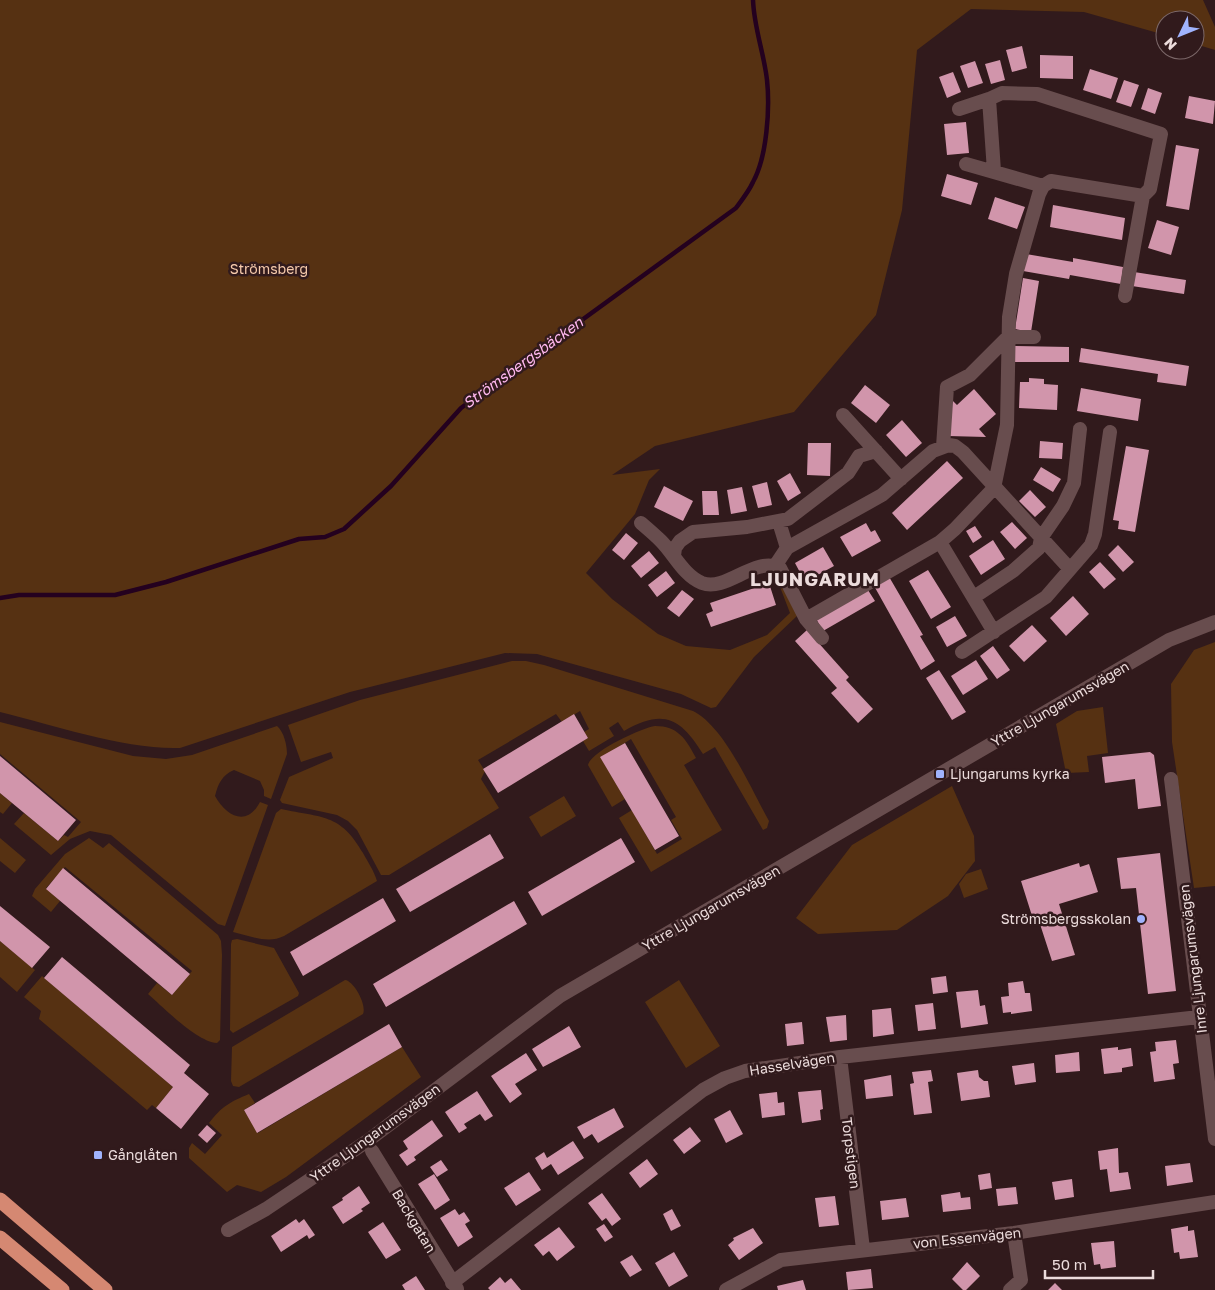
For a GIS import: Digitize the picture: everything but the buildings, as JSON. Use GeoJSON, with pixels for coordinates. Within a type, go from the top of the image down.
{"type":"FeatureCollection","features":[{"type":"Feature","properties":{"kind":"highway"},"geometry":{"type":"LineString","coordinates":[[0,1200],[105,1290]]}},
{"type":"Feature","properties":{"kind":"highway"},"geometry":{"type":"LineString","coordinates":[[0,1238],[62,1290]]}},
{"type":"Feature","properties":{"kind":"street"},"geometry":{"type":"LineString","coordinates":[[959,109],[1002,94],[1037,94],[1161,134],[1150,189],[1144,196],[1125,296]]}},
{"type":"Feature","properties":{"kind":"street"},"geometry":{"type":"LineString","coordinates":[[988,99],[994,171]]}},
{"type":"Feature","properties":{"kind":"street"},"geometry":{"type":"LineString","coordinates":[[966,164],[1043,186]]}},
{"type":"Feature","properties":{"kind":"street"},"geometry":{"type":"LineString","coordinates":[[806,618],[940,542],[961,524],[994,488],[1007,425],[1009,317],[1016,274],[1043,186],[1051,181],[1144,196]]}},
{"type":"Feature","properties":{"kind":"street"},"geometry":{"type":"LineString","coordinates":[[943,447],[947,387],[970,375],[1008,337],[1034,337]]}},
{"type":"Feature","properties":{"kind":"street"},"geometry":{"type":"LineString","coordinates":[[843,414],[901,479]]}},
{"type":"Feature","properties":{"kind":"street"},"geometry":{"type":"LineString","coordinates":[[974,597],[998,582],[1039,548],[1041,538],[1063,506],[1074,484],[1080,429]]}},
{"type":"Feature","properties":{"kind":"street"},"geometry":{"type":"LineString","coordinates":[[962,652],[994,632],[1024,609],[1041,601],[1091,545],[1095,534],[1110,432]]}},
{"type":"Feature","properties":{"kind":"street"},"geometry":{"type":"LineString","coordinates":[[775,566],[787,548],[863,506],[901,479],[934,451],[943,447],[956,446],[989,478],[994,488],[1069,568]]}},
{"type":"Feature","properties":{"kind":"street"},"geometry":{"type":"LineString","coordinates":[[674,556],[675,548],[680,541],[693,532],[779,522],[798,512],[848,473],[859,456],[876,451]]}},
{"type":"Feature","properties":{"kind":"street"},"geometry":{"type":"LineString","coordinates":[[779,522],[787,548]]}},
{"type":"Feature","properties":{"kind":"street"},"geometry":{"type":"LineString","coordinates":[[641,523],[662,542],[695,579],[703,583],[716,583],[764,566],[780,568],[806,618],[822,638]]}},
{"type":"Feature","properties":{"kind":"street"},"geometry":{"type":"LineString","coordinates":[[940,542],[994,632]]}},
{"type":"Feature","properties":{"kind":"street","name":"Yttre Ljungarumsvägen"},"geometry":{"type":"LineString","coordinates":[[228,1230],[266,1209],[366,1142],[560,996],[1169,640],[1215,622]]}},
{"type":"Feature","properties":{"kind":"street","name":"Inre Ljungarumsvägen"},"geometry":{"type":"LineString","coordinates":[[1171,780],[1215,1139]]}},
{"type":"Feature","properties":{"kind":"street","name":"Hasselvägen"},"geometry":{"type":"LineString","coordinates":[[455,1287],[702,1090],[725,1078],[745,1071],[840,1057],[1199,1017]]}},
{"type":"Feature","properties":{"kind":"street","name":"Torpstigen"},"geometry":{"type":"LineString","coordinates":[[840,1057],[863,1249]]}},
{"type":"Feature","properties":{"kind":"street","name":"Backgatan"},"geometry":{"type":"LineString","coordinates":[[372,1151],[455,1287]]}},
{"type":"Feature","properties":{"kind":"street","name":"von Essenvägen"},"geometry":{"type":"LineString","coordinates":[[726,1290],[781,1260],[863,1249],[1014,1234],[1215,1202]]}},
{"type":"Feature","properties":{"kind":"street"},"geometry":{"type":"LineString","coordinates":[[1010,1290],[1020,1280],[1014,1234]]}},
{"type":"Feature","properties":{"kind":"green space","name":"Strömsberg"},"geometry":{"type":"Polygon","coordinates":[[[0,0],[1203,0],[1215,27],[1215,50],[1205,47],[1205,10],[1155,10],[1155,32],[1084,12],[971,9],[917,50],[902,210],[876,315],[794,412],[655,446],[612,475],[660,469],[649,480],[635,514],[586,573],[612,599],[658,634],[686,646],[730,650],[767,635],[790,613],[777,579],[769,570],[776,573],[798,615],[754,657],[716,707],[711,708],[681,694],[537,654],[505,653],[350,692],[180,748],[159,748],[114,741],[0,712],[0,0]]]}},
{"type":"Feature","properties":{"kind":"green space"},"geometry":{"type":"Polygon","coordinates":[[[1215,642],[1215,886],[1194,888],[1172,742],[1171,684],[1194,650],[1215,642]]]}},
{"type":"Feature","properties":{"kind":"green space"},"geometry":{"type":"Polygon","coordinates":[[[512,661],[526,661],[544,665],[693,711],[716,730],[726,744],[769,821],[767,828],[763,830],[715,747],[703,754],[695,741],[678,725],[670,720],[660,719],[638,724],[624,731],[618,722],[609,728],[614,736],[589,751],[583,741],[588,738],[584,732],[589,729],[580,711],[562,722],[556,714],[478,760],[485,771],[481,779],[499,808],[389,875],[381,875],[357,830],[348,821],[337,815],[282,803],[280,800],[289,777],[333,758],[331,752],[301,762],[288,725],[360,700],[512,661]]]}},
{"type":"Feature","properties":{"kind":"green space"},"geometry":{"type":"Polygon","coordinates":[[[1103,707],[1108,753],[1087,756],[1089,772],[1066,773],[1056,724],[1077,711],[1103,707]]]}},
{"type":"Feature","properties":{"kind":"green space"},"geometry":{"type":"Polygon","coordinates":[[[0,722],[133,756],[166,759],[192,755],[277,726],[285,739],[287,754],[271,799],[264,796],[264,790],[260,781],[234,770],[226,774],[221,780],[215,796],[225,809],[237,816],[249,815],[260,802],[268,805],[225,926],[218,924],[111,835],[90,831],[70,839],[51,855],[14,824],[24,813],[58,841],[64,835],[68,837],[81,822],[0,754],[0,722]]]}},
{"type":"Feature","properties":{"kind":"green space"},"geometry":{"type":"Polygon","coordinates":[[[655,726],[670,728],[689,745],[696,758],[684,765],[722,830],[651,872],[619,818],[632,810],[657,854],[682,839],[671,820],[676,817],[631,739],[601,758],[625,799],[612,807],[588,765],[591,759],[607,747],[639,731],[655,726]]]}},
{"type":"Feature","properties":{"kind":"green space"},"geometry":{"type":"Polygon","coordinates":[[[952,786],[974,836],[975,861],[948,896],[897,930],[818,934],[796,918],[852,845],[952,786]]]}},
{"type":"Feature","properties":{"kind":"green space"},"geometry":{"type":"Polygon","coordinates":[[[0,793],[12,803],[3,814],[0,812],[0,793]]]}},
{"type":"Feature","properties":{"kind":"green space"},"geometry":{"type":"Polygon","coordinates":[[[564,796],[576,816],[541,837],[529,817],[564,796]]]}},
{"type":"Feature","properties":{"kind":"green space"},"geometry":{"type":"Polygon","coordinates":[[[281,809],[319,816],[338,824],[355,840],[377,881],[284,936],[272,939],[259,939],[233,932],[276,813],[281,809]]]}},
{"type":"Feature","properties":{"kind":"green space"},"geometry":{"type":"Polygon","coordinates":[[[0,838],[26,860],[15,873],[0,861],[0,838]]]}},
{"type":"Feature","properties":{"kind":"green space"},"geometry":{"type":"Polygon","coordinates":[[[89,838],[103,848],[109,843],[218,935],[221,941],[222,955],[220,1040],[217,1043],[200,1037],[190,1030],[148,994],[157,983],[172,995],[192,971],[65,867],[46,888],[60,901],[51,912],[32,896],[35,889],[65,854],[89,838]]]}},
{"type":"Feature","properties":{"kind":"green space"},"geometry":{"type":"Polygon","coordinates":[[[981,869],[988,889],[964,898],[959,884],[966,874],[981,869]]]}},
{"type":"Feature","properties":{"kind":"green space"},"geometry":{"type":"Polygon","coordinates":[[[237,939],[274,948],[299,993],[298,996],[233,1033],[230,1030],[231,944],[232,940],[237,939]]]}},
{"type":"Feature","properties":{"kind":"green space"},"geometry":{"type":"Polygon","coordinates":[[[0,941],[35,970],[17,992],[0,977],[0,941]]]}},
{"type":"Feature","properties":{"kind":"green space"},"geometry":{"type":"Polygon","coordinates":[[[42,976],[173,1087],[156,1108],[152,1105],[147,1110],[39,1019],[41,1011],[24,997],[42,976]]]}},
{"type":"Feature","properties":{"kind":"green space"},"geometry":{"type":"Polygon","coordinates":[[[345,980],[352,984],[359,994],[364,1010],[363,1014],[239,1087],[233,1086],[231,1081],[232,1047],[345,980]]]}},
{"type":"Feature","properties":{"kind":"green space"},"geometry":{"type":"Polygon","coordinates":[[[679,980],[720,1046],[686,1068],[645,1002],[679,980]]]}},
{"type":"Feature","properties":{"kind":"green space"},"geometry":{"type":"Polygon","coordinates":[[[402,1047],[421,1077],[286,1177],[261,1192],[237,1185],[227,1192],[189,1158],[189,1148],[192,1143],[205,1154],[222,1135],[209,1123],[227,1105],[249,1094],[255,1103],[244,1110],[258,1133],[402,1047]]]}},
{"type":"Feature","properties":{"kind":"waterway","name":"Strömsbergsbäcken"},"geometry":{"type":"LineString","coordinates":[[0,598],[19,595],[115,595],[166,582],[299,539],[325,537],[344,529],[391,486],[461,408],[736,208],[750,189],[758,172],[762,159],[768,118],[767,80],[755,21],[753,0]]}},
{"type":"Feature","properties":{"kind":"place","name":"Ljungarums kyrka"},"geometry":{"type":"Point","coordinates":[940,774]}},
{"type":"Feature","properties":{"kind":"place","name":"Strömsbergsskolan"},"geometry":{"type":"Point","coordinates":[1141,919]}},
{"type":"Feature","properties":{"kind":"place","name":"Gånglåten"},"geometry":{"type":"Point","coordinates":[98,1155]}},
{"type":"Feature","properties":{"kind":"district","name":"LJUNGARUM"},"geometry":{"type":"Point","coordinates":[815,579]}}]}
